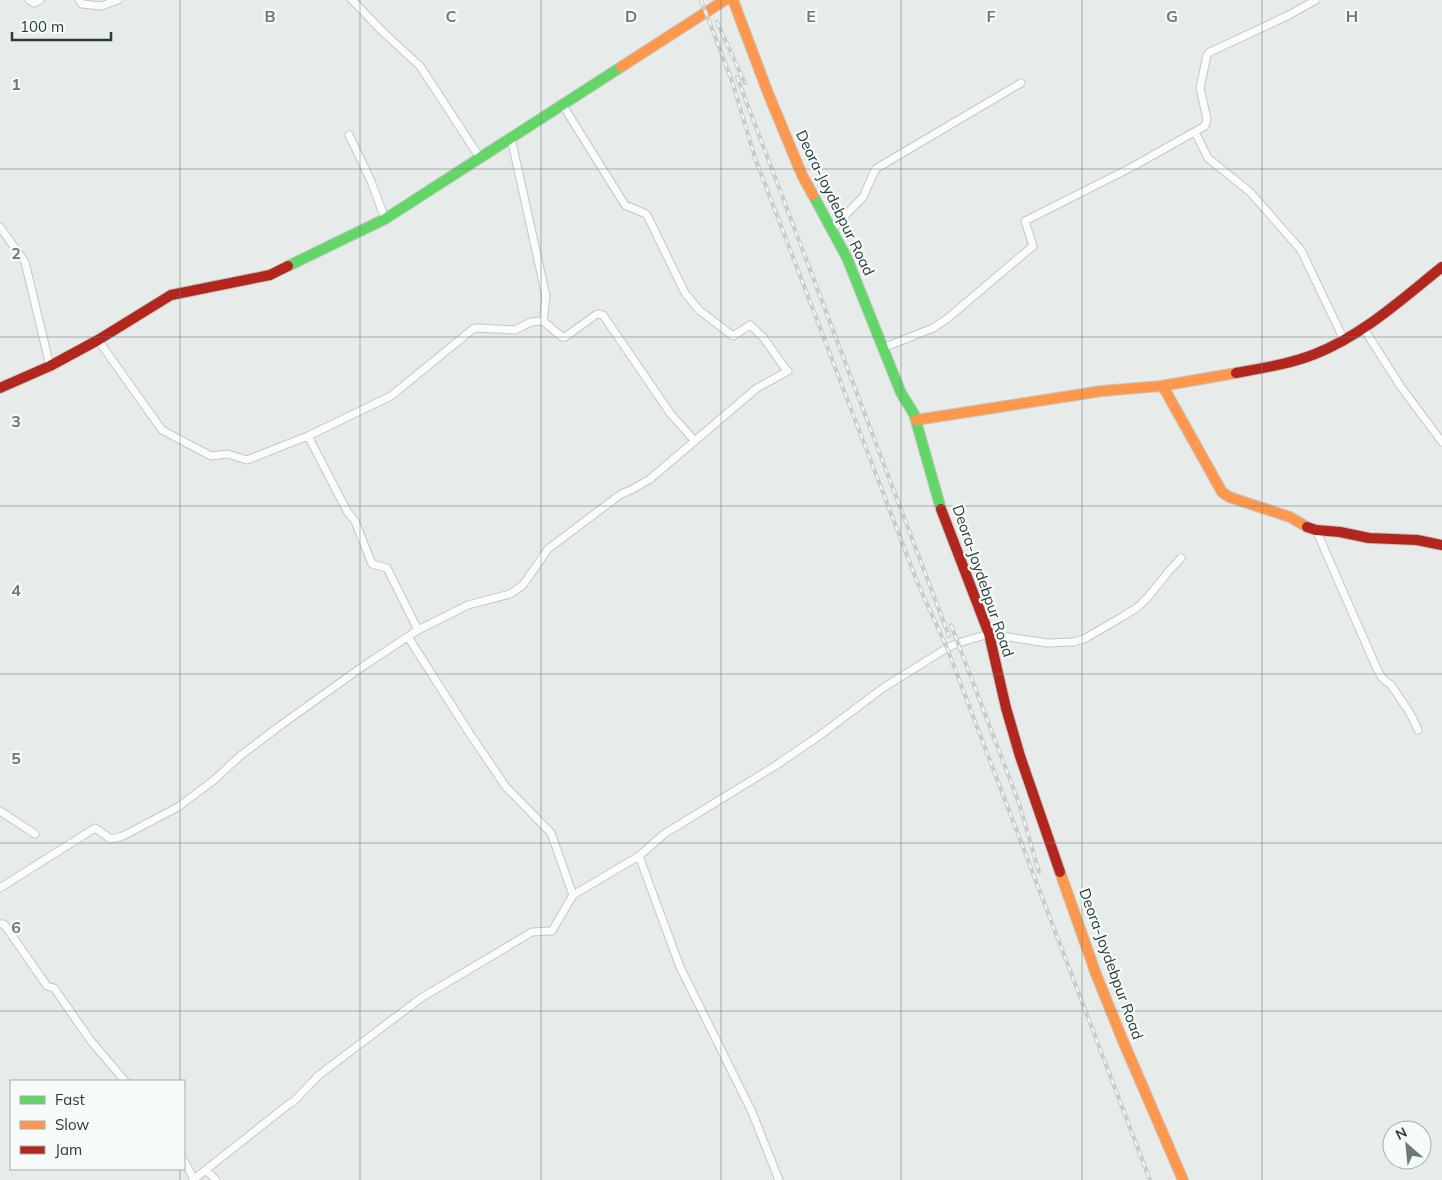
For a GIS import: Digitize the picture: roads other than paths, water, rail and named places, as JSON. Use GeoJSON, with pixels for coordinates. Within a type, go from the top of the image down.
{"type":"FeatureCollection","features":[{"type":"Feature","properties":{"kind":"street"},"geometry":{"type":"LineString","coordinates":[[29,0],[34,3],[40,0]]}},
{"type":"Feature","properties":{"kind":"street"},"geometry":{"type":"LineString","coordinates":[[79,0],[82,4],[100,6],[118,0]]}},
{"type":"Feature","properties":{"kind":"street"},"geometry":{"type":"LineString","coordinates":[[352,0],[420,66],[480,158]]}},
{"type":"Feature","properties":{"kind":"street"},"geometry":{"type":"LineString","coordinates":[[0,388],[50,366],[98,340],[171,295],[270,275],[385,219],[725,0]]}},
{"type":"Feature","properties":{"kind":"street","name":"Deora-Joydebpur Road"},"geometry":{"type":"LineString","coordinates":[[733,0],[768,93],[802,175],[848,258],[901,394],[916,420],[940,506],[989,634],[1006,708],[1020,756],[1096,974],[1183,1180]]}},
{"type":"Feature","properties":{"kind":"street"},"geometry":{"type":"LineString","coordinates":[[883,348],[932,328],[948,318],[1033,246],[1025,221],[1132,167],[1207,123],[1200,88],[1207,55],[1316,0]]}},
{"type":"Feature","properties":{"kind":"street"},"geometry":{"type":"LineString","coordinates":[[832,229],[863,197],[877,168],[1021,83]]}},
{"type":"Feature","properties":{"kind":"street"},"geometry":{"type":"LineString","coordinates":[[0,888],[95,828],[111,839],[123,836],[178,807],[214,780],[240,756],[362,667],[418,630],[468,605],[510,594],[523,585],[548,549],[621,494],[650,479],[757,388],[788,371],[763,337],[750,325],[733,336],[715,324],[696,306],[686,293],[646,214],[625,206],[562,104]]}},
{"type":"Feature","properties":{"kind":"street"},"geometry":{"type":"LineString","coordinates":[[1194,132],[1208,158],[1250,192],[1301,250],[1344,340]]}},
{"type":"Feature","properties":{"kind":"street"},"geometry":{"type":"LineString","coordinates":[[349,134],[371,181],[385,219]]}},
{"type":"Feature","properties":{"kind":"street"},"geometry":{"type":"LineString","coordinates":[[511,138],[546,296],[543,322]]}},
{"type":"Feature","properties":{"kind":"street"},"geometry":{"type":"LineString","coordinates":[[0,227],[25,262],[50,366]]}},
{"type":"Feature","properties":{"kind":"street"},"geometry":{"type":"LineString","coordinates":[[916,420],[1102,391],[1160,386],[1220,377],[1289,363],[1316,354],[1364,329],[1442,267]]}},
{"type":"Feature","properties":{"kind":"street"},"geometry":{"type":"LineString","coordinates":[[98,340],[161,428],[211,456],[228,454],[247,460],[308,436],[391,396],[473,329],[515,330],[531,322],[543,322],[562,337],[565,337],[597,314],[603,315],[670,413],[694,440]]}},
{"type":"Feature","properties":{"kind":"street"},"geometry":{"type":"LineString","coordinates":[[1364,329],[1402,387],[1442,442]]}},
{"type":"Feature","properties":{"kind":"street"},"geometry":{"type":"LineString","coordinates":[[1160,386],[1165,390],[1222,492],[1240,502],[1290,517],[1308,528],[1316,530],[1340,532],[1369,538],[1417,540],[1442,545]]}},
{"type":"Feature","properties":{"kind":"street"},"geometry":{"type":"LineString","coordinates":[[308,436],[346,511],[355,521],[372,564],[386,566],[418,630]]}},
{"type":"Feature","properties":{"kind":"street"},"geometry":{"type":"LineString","coordinates":[[1316,530],[1377,670],[1382,678],[1391,684],[1418,730]]}},
{"type":"Feature","properties":{"kind":"street"},"geometry":{"type":"LineString","coordinates":[[185,1163],[193,1180],[293,1102],[319,1075],[421,998],[532,932],[552,931],[573,895],[592,882],[639,856],[664,834],[775,766],[883,688],[947,648],[989,634],[1047,643],[1073,642],[1084,639],[1138,607],[1182,558]]}},
{"type":"Feature","properties":{"kind":"street"},"geometry":{"type":"LineString","coordinates":[[408,637],[506,788],[551,833],[573,895]]}},
{"type":"Feature","properties":{"kind":"street"},"geometry":{"type":"LineString","coordinates":[[0,811],[35,834]]}},
{"type":"Feature","properties":{"kind":"street"},"geometry":{"type":"LineString","coordinates":[[639,856],[680,968],[752,1112],[779,1180]]}},
{"type":"Feature","properties":{"kind":"street"},"geometry":{"type":"LineString","coordinates":[[0,924],[4,924],[47,986],[54,988],[91,1042],[125,1080]]}},
{"type":"Feature","properties":{"kind":"street"},"geometry":{"type":"LineString","coordinates":[[206,1170],[216,1180]]}},
{"type":"Feature","properties":{"kind":"railway"},"geometry":{"type":"LineString","coordinates":[[701,0],[732,81],[755,158],[918,584],[947,648],[1150,1180]]}},
{"type":"Feature","properties":{"kind":"railway"},"geometry":{"type":"LineString","coordinates":[[717,22],[745,83]]}},
{"type":"Feature","properties":{"kind":"railway"},"geometry":{"type":"LineString","coordinates":[[737,77],[949,636]]}},
{"type":"Feature","properties":{"kind":"railway"},"geometry":{"type":"LineString","coordinates":[[951,625],[1019,803],[1039,872]]}}]}
